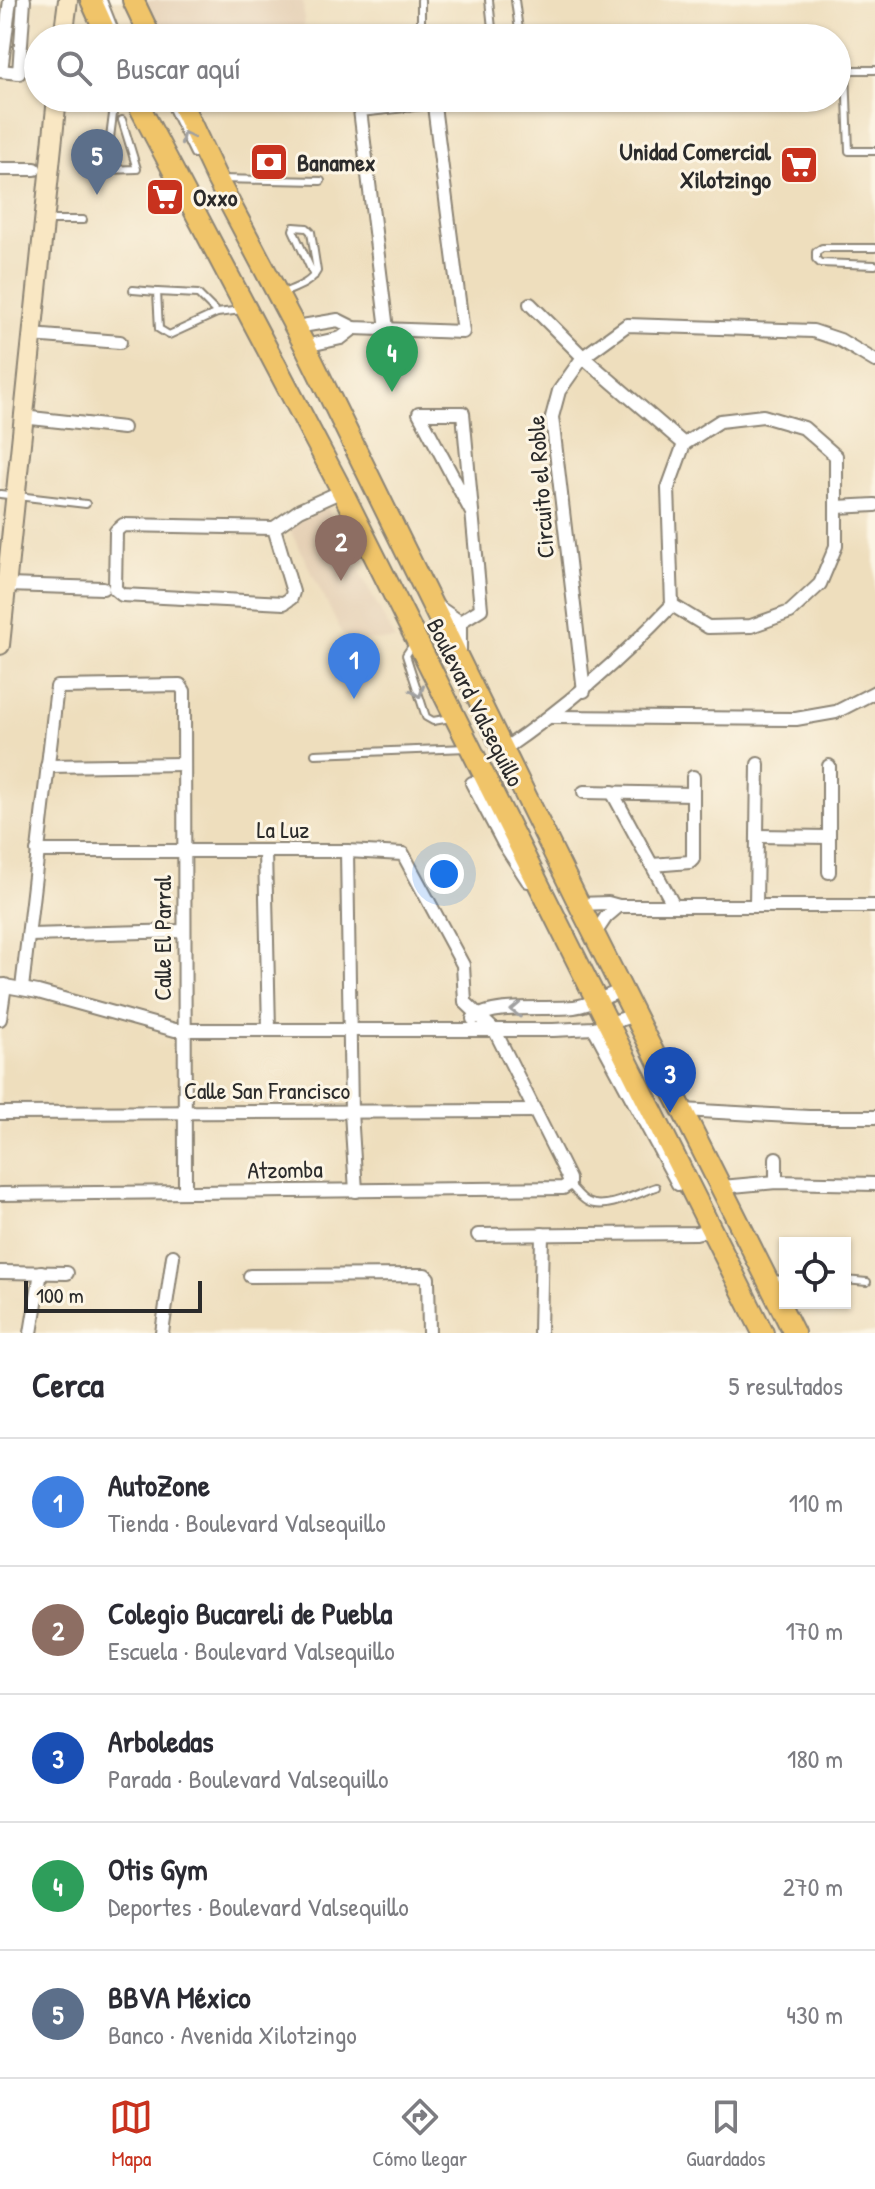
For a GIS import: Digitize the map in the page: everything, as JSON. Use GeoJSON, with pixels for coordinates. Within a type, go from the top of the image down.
{"type":"FeatureCollection","features":[{"type":"Feature","properties":{"kind":"main road"},"geometry":{"type":"LineString","coordinates":[[91,0],[102,24]]}},
{"type":"Feature","properties":{"kind":"main road"},"geometry":{"type":"LineString","coordinates":[[133,0],[140,24]]}},
{"type":"Feature","properties":{"kind":"main road","name":"Boulevard Valsequillo"},"geometry":{"type":"LineString","coordinates":[[142,112],[342,491],[532,880],[574,954],[633,1016],[722,1187],[776,1280],[794,1333]]}},
{"type":"Feature","properties":{"kind":"main road","name":"Boulevard Valsequillo"},"geometry":{"type":"LineString","coordinates":[[186,112],[594,935],[610,995],[606,1024],[763,1333]]}},
{"type":"Feature","properties":{"kind":"street"},"geometry":{"type":"LineString","coordinates":[[10,0],[0,71],[19,73],[24,0]]}},
{"type":"Feature","properties":{"kind":"street"},"geometry":{"type":"LineString","coordinates":[[65,24],[68,0]]}},
{"type":"Feature","properties":{"kind":"street"},"geometry":{"type":"LineString","coordinates":[[0,645],[7,585],[7,495],[22,417],[55,112]]}},
{"type":"Feature","properties":{"kind":"street"},"geometry":{"type":"LineString","coordinates":[[360,112],[387,329]]}},
{"type":"Feature","properties":{"kind":"street"},"geometry":{"type":"LineString","coordinates":[[296,338],[338,320],[354,328],[463,332],[434,112]]}},
{"type":"Feature","properties":{"kind":"street"},"geometry":{"type":"LineString","coordinates":[[0,169],[35,169]]}},
{"type":"Feature","properties":{"kind":"street"},"geometry":{"type":"LineString","coordinates":[[530,304],[583,357],[684,444]]}},
{"type":"Feature","properties":{"kind":"street","name":"Circuito el Roble"},"geometry":{"type":"LineString","coordinates":[[584,691],[552,417],[559,391],[583,357],[627,325],[813,331],[840,340],[875,361]]}},
{"type":"Feature","properties":{"kind":"street"},"geometry":{"type":"LineString","coordinates":[[296,338],[341,338],[354,328]]}},
{"type":"Feature","properties":{"kind":"street"},"geometry":{"type":"LineString","coordinates":[[31,335],[120,342]]}},
{"type":"Feature","properties":{"kind":"street"},"geometry":{"type":"LineString","coordinates":[[460,622],[481,609],[463,413],[419,413],[472,513]]}},
{"type":"Feature","properties":{"kind":"street"},"geometry":{"type":"LineString","coordinates":[[503,750],[584,691],[672,605],[668,488],[684,444],[720,421],[763,416],[804,428],[836,456],[836,546],[820,584],[790,612],[751,626],[708,627],[672,605]]}},
{"type":"Feature","properties":{"kind":"street"},"geometry":{"type":"LineString","coordinates":[[22,417],[123,428]]}},
{"type":"Feature","properties":{"kind":"street"},"geometry":{"type":"LineString","coordinates":[[274,528],[293,592],[284,603],[117,593],[116,531],[123,525],[274,528],[300,510],[342,491]]}},
{"type":"Feature","properties":{"kind":"street"},"geometry":{"type":"LineString","coordinates":[[837,507],[875,505]]}},
{"type":"Feature","properties":{"kind":"street"},"geometry":{"type":"LineString","coordinates":[[7,585],[103,588]]}},
{"type":"Feature","properties":{"kind":"street"},"geometry":{"type":"LineString","coordinates":[[429,600],[460,622]]}},
{"type":"Feature","properties":{"kind":"street"},"geometry":{"type":"LineString","coordinates":[[460,622],[461,663]]}},
{"type":"Feature","properties":{"kind":"street","name":"Calle El Parral"},"geometry":{"type":"LineString","coordinates":[[47,766],[57,687],[180,685],[184,691],[185,1192]]}},
{"type":"Feature","properties":{"kind":"street"},"geometry":{"type":"LineString","coordinates":[[552,717],[796,719],[836,712],[875,692]]}},
{"type":"Feature","properties":{"kind":"street"},"geometry":{"type":"LineString","coordinates":[[22,988],[47,766],[184,764]]}},
{"type":"Feature","properties":{"kind":"street"},"geometry":{"type":"LineString","coordinates":[[756,906],[758,764]]}},
{"type":"Feature","properties":{"kind":"street"},"geometry":{"type":"LineString","coordinates":[[829,766],[829,872]]}},
{"type":"Feature","properties":{"kind":"street"},"geometry":{"type":"LineString","coordinates":[[652,865],[690,862],[693,859],[693,777]]}},
{"type":"Feature","properties":{"kind":"street"},"geometry":{"type":"LineString","coordinates":[[472,783],[504,844],[532,880]]}},
{"type":"Feature","properties":{"kind":"street"},"geometry":{"type":"LineString","coordinates":[[584,792],[693,794]]}},
{"type":"Feature","properties":{"kind":"street"},"geometry":{"type":"LineString","coordinates":[[612,792],[674,906]]}},
{"type":"Feature","properties":{"kind":"street"},"geometry":{"type":"LineString","coordinates":[[757,836],[829,837]]}},
{"type":"Feature","properties":{"kind":"street","name":"La Luz"},"geometry":{"type":"LineString","coordinates":[[37,851],[399,853],[407,857],[463,965],[465,1002],[477,1015]]}},
{"type":"Feature","properties":{"kind":"street"},"geometry":{"type":"LineString","coordinates":[[265,851],[269,1030]]}},
{"type":"Feature","properties":{"kind":"street"},"geometry":{"type":"LineString","coordinates":[[347,851],[351,1112],[356,1191]]}},
{"type":"Feature","properties":{"kind":"street"},"geometry":{"type":"LineString","coordinates":[[579,904],[875,906]]}},
{"type":"Feature","properties":{"kind":"street"},"geometry":{"type":"LineString","coordinates":[[594,935],[606,917],[619,906]]}},
{"type":"Feature","properties":{"kind":"street"},"geometry":{"type":"LineString","coordinates":[[29,935],[184,931]]}},
{"type":"Feature","properties":{"kind":"street"},"geometry":{"type":"LineString","coordinates":[[0,1019],[2,985],[185,1031],[495,1031],[606,1024],[633,1016]]}},
{"type":"Feature","properties":{"kind":"street"},"geometry":{"type":"LineString","coordinates":[[462,1029],[477,1015],[496,1010],[578,1006],[610,995]]}},
{"type":"Feature","properties":{"kind":"street"},"geometry":{"type":"LineString","coordinates":[[477,1015],[495,1031],[569,1184]]}},
{"type":"Feature","properties":{"kind":"street"},"geometry":{"type":"LineString","coordinates":[[606,1024],[690,1206]]}},
{"type":"Feature","properties":{"kind":"street"},"geometry":{"type":"LineString","coordinates":[[683,1110],[809,1117],[875,1117]]}},
{"type":"Feature","properties":{"kind":"street","name":"Calle San Francisco"},"geometry":{"type":"LineString","coordinates":[[0,1113],[535,1111]]}},
{"type":"Feature","properties":{"kind":"street"},"geometry":{"type":"LineString","coordinates":[[776,1158],[776,1182]]}},
{"type":"Feature","properties":{"kind":"street"},"geometry":{"type":"LineString","coordinates":[[722,1187],[823,1176],[875,1184]]}},
{"type":"Feature","properties":{"kind":"street","name":"Atzomba"},"geometry":{"type":"LineString","coordinates":[[0,1194],[563,1188],[569,1184]]}},
{"type":"Feature","properties":{"kind":"street"},"geometry":{"type":"LineString","coordinates":[[478,1235],[696,1233],[712,1229]]}},
{"type":"Feature","properties":{"kind":"street"},"geometry":{"type":"LineString","coordinates":[[540,1333],[542,1234]]}},
{"type":"Feature","properties":{"kind":"street"},"geometry":{"type":"LineString","coordinates":[[162,1333],[173,1256]]}},
{"type":"Feature","properties":{"kind":"street"},"geometry":{"type":"LineString","coordinates":[[0,1272],[67,1273]]}},
{"type":"Feature","properties":{"kind":"street"},"geometry":{"type":"LineString","coordinates":[[31,1333],[41,1272]]}},
{"type":"Feature","properties":{"kind":"street"},"geometry":{"type":"LineString","coordinates":[[250,1276],[425,1275],[428,1278],[429,1333]]}},
{"type":"Feature","properties":{"kind":"lane"},"geometry":{"type":"LineString","coordinates":[[103,0],[112,24]]}},
{"type":"Feature","properties":{"kind":"lane"},"geometry":{"type":"LineString","coordinates":[[125,0],[138,24]]}},
{"type":"Feature","properties":{"kind":"lane"},"geometry":{"type":"LineString","coordinates":[[421,0],[421,24]]}},
{"type":"Feature","properties":{"kind":"lane"},"geometry":{"type":"LineString","coordinates":[[489,0],[492,24]]}},
{"type":"Feature","properties":{"kind":"lane"},"geometry":{"type":"LineString","coordinates":[[515,0],[518,24]]}},
{"type":"Feature","properties":{"kind":"lane"},"geometry":{"type":"LineString","coordinates":[[851,70],[875,70]]}},
{"type":"Feature","properties":{"kind":"lane"},"geometry":{"type":"LineString","coordinates":[[113,112],[106,170],[137,169],[122,120]]}},
{"type":"Feature","properties":{"kind":"lane"},"geometry":{"type":"LineString","coordinates":[[150,112],[610,995]]}},
{"type":"Feature","properties":{"kind":"lane"},"geometry":{"type":"LineString","coordinates":[[175,112],[296,338],[610,995]]}},
{"type":"Feature","properties":{"kind":"lane"},"geometry":{"type":"LineString","coordinates":[[848,112],[849,151],[875,151]]}},
{"type":"Feature","properties":{"kind":"lane"},"geometry":{"type":"LineString","coordinates":[[217,179],[321,181]]}},
{"type":"Feature","properties":{"kind":"lane"},"geometry":{"type":"LineString","coordinates":[[43,220],[83,220]]}},
{"type":"Feature","properties":{"kind":"lane"},"geometry":{"type":"LineString","coordinates":[[278,295],[302,285],[314,276],[317,266],[311,232],[307,228],[294,227],[314,276]]}},
{"type":"Feature","properties":{"kind":"lane"},"geometry":{"type":"LineString","coordinates":[[875,248],[822,248],[816,252],[820,263],[875,265]]}},
{"type":"Feature","properties":{"kind":"lane"},"geometry":{"type":"LineString","coordinates":[[133,290],[198,294],[217,313]]}},
{"type":"Feature","properties":{"kind":"lane"},"geometry":{"type":"LineString","coordinates":[[157,292],[159,329],[169,335],[217,313],[246,310]]}},
{"type":"Feature","properties":{"kind":"lane"},"geometry":{"type":"LineString","coordinates":[[7,495],[86,504]]}},
{"type":"Feature","properties":{"kind":"lane"},"geometry":{"type":"LineString","coordinates":[[315,754],[470,748]]}},
{"type":"Feature","properties":{"kind":"lane"},"geometry":{"type":"LineString","coordinates":[[633,1016],[786,1333]]}},
{"type":"Feature","properties":{"kind":"lane"},"geometry":{"type":"LineString","coordinates":[[606,1024],[770,1333]]}},
{"type":"Feature","properties":{"kind":"lane"},"geometry":{"type":"LineString","coordinates":[[569,1184],[583,1199],[602,1205],[656,1187]]}},
{"type":"Feature","properties":{"kind":"lane"},"geometry":{"type":"LineString","coordinates":[[851,1281],[867,1282]]}},
{"type":"Feature","properties":{"kind":"shaded area"},"geometry":{"type":"Polygon","coordinates":[[[145,0],[303,0],[304,24],[156,24],[145,0]]]}},
{"type":"Feature","properties":{"kind":"shaded area"},"geometry":{"type":"Polygon","coordinates":[[[326,505],[395,640],[346,641],[286,522],[326,505]]]}},
{"type":"Feature","properties":{"kind":"place","name":"Banamex"},"geometry":{"type":"Point","coordinates":[269,162]}},
{"type":"Feature","properties":{"kind":"place","name":"Unidad Comercial Xilotzingo"},"geometry":{"type":"Point","coordinates":[799,165]}},
{"type":"Feature","properties":{"kind":"place","name":"BBVA México"},"geometry":{"type":"Point","coordinates":[97,195]}},
{"type":"Feature","properties":{"kind":"place","name":"Oxxo"},"geometry":{"type":"Point","coordinates":[165,197]}},
{"type":"Feature","properties":{"kind":"place","name":"Otis Gym"},"geometry":{"type":"Point","coordinates":[392,392]}},
{"type":"Feature","properties":{"kind":"place","name":"Colegio Bucareli de Puebla"},"geometry":{"type":"Point","coordinates":[341,581]}},
{"type":"Feature","properties":{"kind":"place","name":"AutoZone"},"geometry":{"type":"Point","coordinates":[354,699]}},
{"type":"Feature","properties":{"kind":"place","name":"Arboledas"},"geometry":{"type":"Point","coordinates":[670,1113]}}]}
